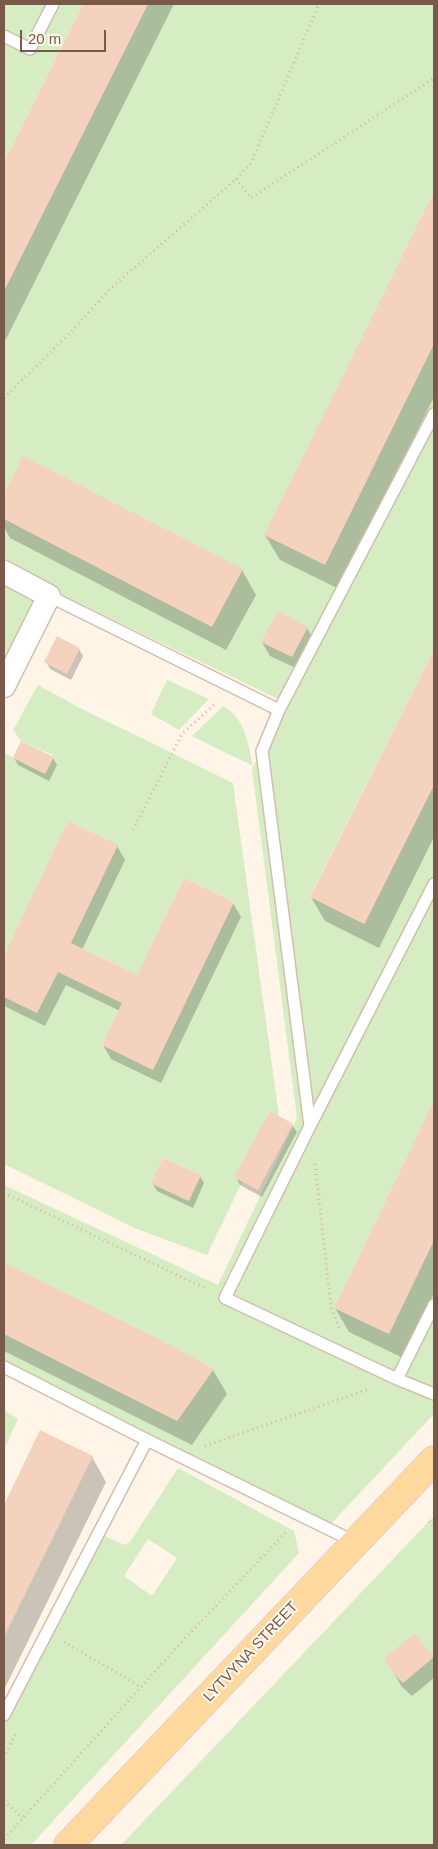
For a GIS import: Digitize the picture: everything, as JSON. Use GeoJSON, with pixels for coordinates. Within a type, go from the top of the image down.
{"type":"FeatureCollection","features":[{"type":"Feature","properties":{"kind":"main road","name":"LYTVYNA STREET"},"geometry":{"type":"LineString","coordinates":[[68,1845],[434,1460]]}},
{"type":"Feature","properties":{"kind":"street"},"geometry":{"type":"LineString","coordinates":[[4,572],[49,596],[4,686]]}},
{"type":"Feature","properties":{"kind":"lane"},"geometry":{"type":"LineString","coordinates":[[4,36],[30,48],[53,4]]}},
{"type":"Feature","properties":{"kind":"lane"},"geometry":{"type":"LineString","coordinates":[[310,1126],[262,751],[279,710],[434,414]]}},
{"type":"Feature","properties":{"kind":"lane"},"geometry":{"type":"LineString","coordinates":[[49,596],[279,710]]}},
{"type":"Feature","properties":{"kind":"lane"},"geometry":{"type":"LineString","coordinates":[[434,884],[310,1126],[225,1298],[397,1379],[434,1394]]}},
{"type":"Feature","properties":{"kind":"lane"},"geometry":{"type":"LineString","coordinates":[[397,1379],[434,1305]]}},
{"type":"Feature","properties":{"kind":"lane"},"geometry":{"type":"LineString","coordinates":[[4,1367],[179,1456],[355,1542]]}},
{"type":"Feature","properties":{"kind":"lane"},"geometry":{"type":"LineString","coordinates":[[4,1715],[147,1440]]}},
{"type":"Feature","properties":{"kind":"path"},"geometry":{"type":"LineString","coordinates":[[4,398],[68,335],[111,288],[236,179],[251,163],[318,4]]}},
{"type":"Feature","properties":{"kind":"path"},"geometry":{"type":"LineString","coordinates":[[236,179],[251,198],[434,78]]}},
{"type":"Feature","properties":{"kind":"path"},"geometry":{"type":"LineString","coordinates":[[133,830],[182,734],[232,688]]}},
{"type":"Feature","properties":{"kind":"path"},"geometry":{"type":"LineString","coordinates":[[310,1126],[321,1206],[330,1306],[351,1357]]}},
{"type":"Feature","properties":{"kind":"path"},"geometry":{"type":"LineString","coordinates":[[4,1193],[225,1298]]}},
{"type":"Feature","properties":{"kind":"path"},"geometry":{"type":"LineString","coordinates":[[179,1456],[397,1379]]}},
{"type":"Feature","properties":{"kind":"path"},"geometry":{"type":"LineString","coordinates":[[4,1839],[141,1687],[301,1516]]}},
{"type":"Feature","properties":{"kind":"path"},"geometry":{"type":"LineString","coordinates":[[429,1521],[434,1528]]}},
{"type":"Feature","properties":{"kind":"path"},"geometry":{"type":"LineString","coordinates":[[47,1632],[141,1687]]}},
{"type":"Feature","properties":{"kind":"path"},"geometry":{"type":"LineString","coordinates":[[4,1801],[22,1818]]}},
{"type":"Feature","properties":{"kind":"green space"},"geometry":{"type":"Polygon","coordinates":[[[4,4],[83,4],[4,162],[4,4]]]}},
{"type":"Feature","properties":{"kind":"green space"},"geometry":{"type":"Polygon","coordinates":[[[148,4],[434,4],[434,413],[282,701],[4,567],[4,291],[148,4]]]}},
{"type":"Feature","properties":{"kind":"green space"},"geometry":{"type":"Polygon","coordinates":[[[434,415],[434,649],[310,896],[365,924],[434,785],[434,1102],[334,1308],[389,1334],[434,1241],[434,1414],[327,1528],[4,1366],[4,1334],[177,1421],[214,1369],[4,1264],[4,1185],[218,1285],[297,1118],[252,769],[434,415]]]}},
{"type":"Feature","properties":{"kind":"green space"},"geometry":{"type":"Polygon","coordinates":[[[4,573],[49,596],[4,686],[4,573]]]}},
{"type":"Feature","properties":{"kind":"green space"},"geometry":{"type":"Polygon","coordinates":[[[167,680],[209,699],[179,730],[151,714],[167,680]]]}},
{"type":"Feature","properties":{"kind":"green space"},"geometry":{"type":"Polygon","coordinates":[[[38,685],[80,708],[233,783],[279,1116],[271,1112],[234,1177],[242,1182],[207,1255],[137,1229],[4,1164],[4,997],[37,1013],[58,972],[122,1003],[102,1045],[153,1070],[234,902],[184,878],[137,975],[71,943],[69,821],[4,955],[4,756],[5,753],[45,774],[53,755],[21,741],[13,730],[38,685]],[[163,1158],[151,1184],[188,1201],[201,1175],[163,1158]]]}},
{"type":"Feature","properties":{"kind":"green space"},"geometry":{"type":"Polygon","coordinates":[[[223,706],[241,724],[253,766],[192,736],[223,706]]]}},
{"type":"Feature","properties":{"kind":"green space"},"geometry":{"type":"Polygon","coordinates":[[[4,1410],[18,1419],[4,1450],[4,1410]]]}},
{"type":"Feature","properties":{"kind":"green space"},"geometry":{"type":"Polygon","coordinates":[[[178,1468],[294,1531],[299,1553],[31,1845],[4,1845],[4,1715],[98,1533],[125,1545],[130,1542],[178,1468]],[[148,1539],[124,1576],[152,1596],[177,1558],[148,1539]]]}},
{"type":"Feature","properties":{"kind":"green space"},"geometry":{"type":"Polygon","coordinates":[[[434,1516],[434,1845],[121,1845],[434,1516]]]}},
{"type":"Feature","properties":{"kind":"building"},"geometry":{"type":"Polygon","coordinates":[[[83,4],[148,4],[4,291],[4,162],[83,4]]]}},
{"type":"Feature","properties":{"kind":"building"},"geometry":{"type":"Polygon","coordinates":[[[434,192],[434,344],[325,565],[264,535],[434,192]]]}},
{"type":"Feature","properties":{"kind":"building"},"geometry":{"type":"Polygon","coordinates":[[[23,456],[243,569],[212,627],[4,519],[4,495],[23,456]]]}},
{"type":"Feature","properties":{"kind":"building"},"geometry":{"type":"Polygon","coordinates":[[[278,611],[308,627],[292,657],[261,642],[278,611]]]}},
{"type":"Feature","properties":{"kind":"building"},"geometry":{"type":"Polygon","coordinates":[[[57,636],[80,648],[67,674],[44,662],[57,636]]]}},
{"type":"Feature","properties":{"kind":"building"},"geometry":{"type":"Polygon","coordinates":[[[434,649],[434,785],[364,924],[310,897],[434,649]]]}},
{"type":"Feature","properties":{"kind":"building"},"geometry":{"type":"Polygon","coordinates":[[[21,741],[54,757],[45,774],[13,758],[21,741]]]}},
{"type":"Feature","properties":{"kind":"building"},"geometry":{"type":"Polygon","coordinates":[[[68,821],[118,845],[71,943],[137,975],[184,878],[234,902],[153,1070],[102,1045],[122,1003],[58,972],[37,1013],[4,997],[4,955],[68,821]]]}},
{"type":"Feature","properties":{"kind":"building"},"geometry":{"type":"Polygon","coordinates":[[[434,1101],[434,1240],[389,1334],[334,1308],[434,1101]]]}},
{"type":"Feature","properties":{"kind":"building"},"geometry":{"type":"Polygon","coordinates":[[[270,1111],[293,1124],[258,1190],[234,1177],[270,1111]]]}},
{"type":"Feature","properties":{"kind":"building"},"geometry":{"type":"Polygon","coordinates":[[[163,1158],[201,1175],[189,1201],[151,1183],[163,1158]]]}},
{"type":"Feature","properties":{"kind":"building"},"geometry":{"type":"Polygon","coordinates":[[[4,1263],[161,1340],[214,1369],[177,1421],[4,1334],[4,1263]]]}},
{"type":"Feature","properties":{"kind":"building"},"geometry":{"type":"Polygon","coordinates":[[[40,1430],[93,1456],[4,1637],[4,1505],[40,1430]]]}},
{"type":"Feature","properties":{"kind":"building"},"geometry":{"type":"Polygon","coordinates":[[[414,1634],[434,1657],[403,1683],[393,1673],[384,1658],[414,1634]]]}}]}
